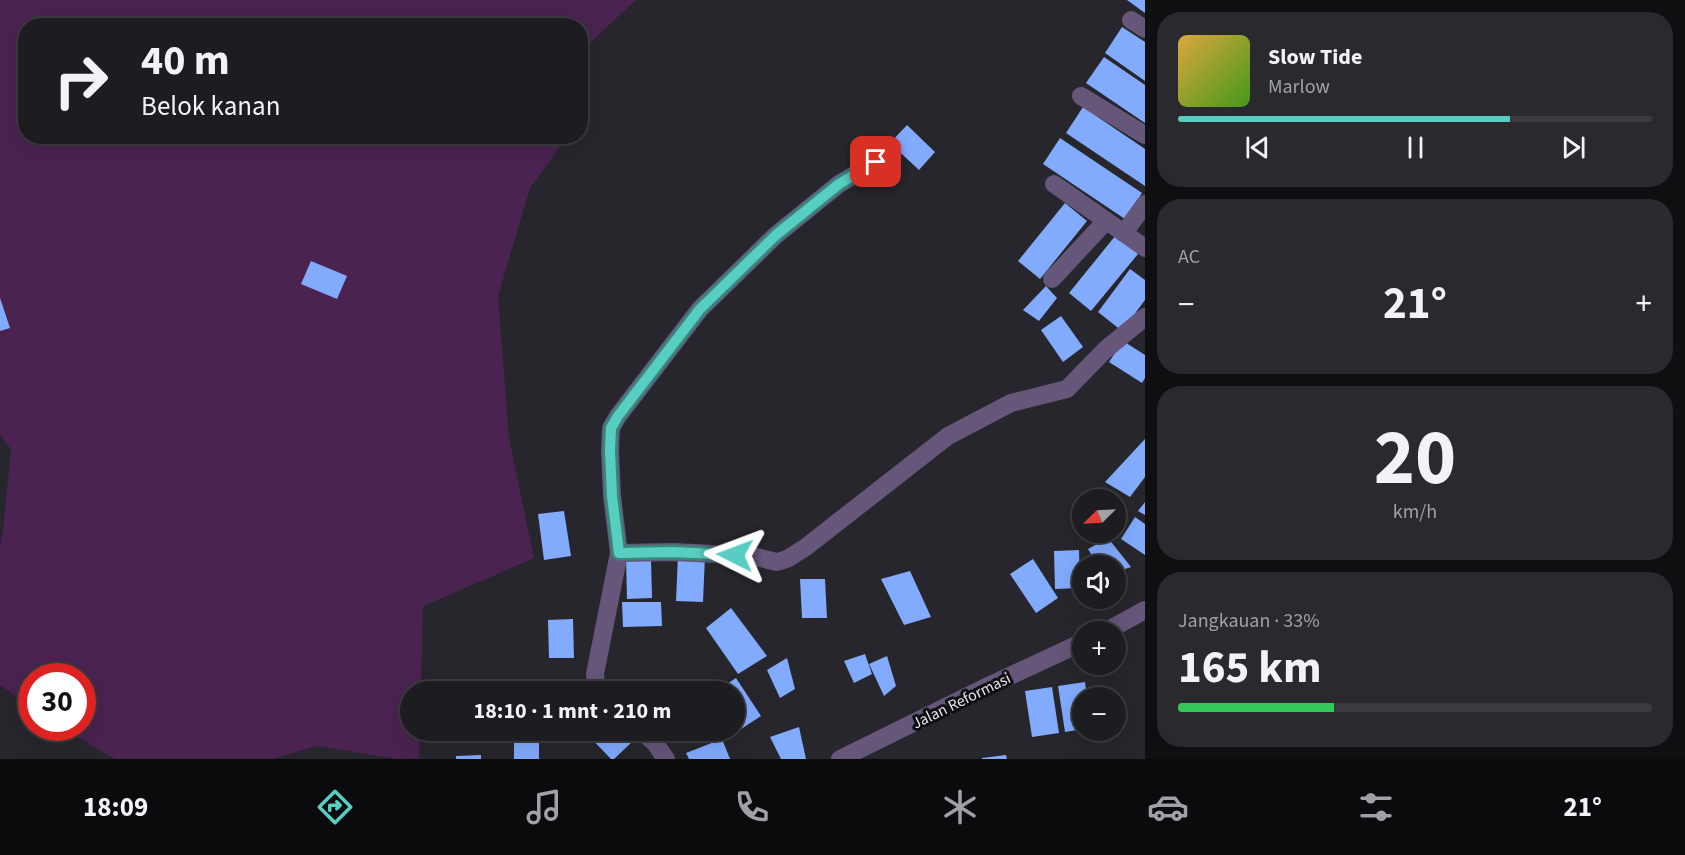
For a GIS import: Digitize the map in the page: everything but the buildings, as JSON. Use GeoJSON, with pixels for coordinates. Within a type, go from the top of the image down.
{"type":"FeatureCollection","features":[{"type":"Feature","properties":{"kind":"street"},"geometry":{"type":"LineString","coordinates":[[1081,96],[1145,135]]}},
{"type":"Feature","properties":{"kind":"street"},"geometry":{"type":"LineString","coordinates":[[596,681],[595,674],[619,553],[612,496],[611,428],[700,309],[776,235],[839,184],[876,162]]}},
{"type":"Feature","properties":{"kind":"street"},"geometry":{"type":"LineString","coordinates":[[1054,184],[1145,248]]}},
{"type":"Feature","properties":{"kind":"street"},"geometry":{"type":"LineString","coordinates":[[1124,233],[1145,204]]}},
{"type":"Feature","properties":{"kind":"street"},"geometry":{"type":"LineString","coordinates":[[1052,279],[1106,221]]}},
{"type":"Feature","properties":{"kind":"street"},"geometry":{"type":"LineString","coordinates":[[619,553],[674,552],[735,555],[752,556],[777,562],[787,559],[806,547],[948,436],[1011,403],[1067,389],[1106,350],[1145,317]]}},
{"type":"Feature","properties":{"kind":"street"},"geometry":{"type":"LineString","coordinates":[[1125,621],[1145,610]]}},
{"type":"Feature","properties":{"kind":"street","name":"Jalan Reformasi"},"geometry":{"type":"LineString","coordinates":[[840,759],[1072,647]]}},
{"type":"Feature","properties":{"kind":"street"},"geometry":{"type":"LineString","coordinates":[[653,741],[666,759]]}},
{"type":"Feature","properties":{"kind":"shaded area"},"geometry":{"type":"Polygon","coordinates":[[[0,0],[636,0],[589,44],[588,61],[588,18],[18,18],[18,144],[562,144],[530,188],[498,296],[509,438],[534,558],[423,606],[421,681],[400,681],[400,741],[420,741],[419,759],[397,759],[317,746],[272,759],[115,759],[84,741],[96,741],[96,663],[18,663],[18,698],[0,685],[0,545],[11,449],[0,435],[0,0]]]}},
{"type":"Feature","properties":{"kind":"route"},"geometry":{"type":"LineString","coordinates":[[735,555],[674,552],[619,553],[611,482],[611,428],[700,309],[776,235],[839,184],[876,162]]}}]}
